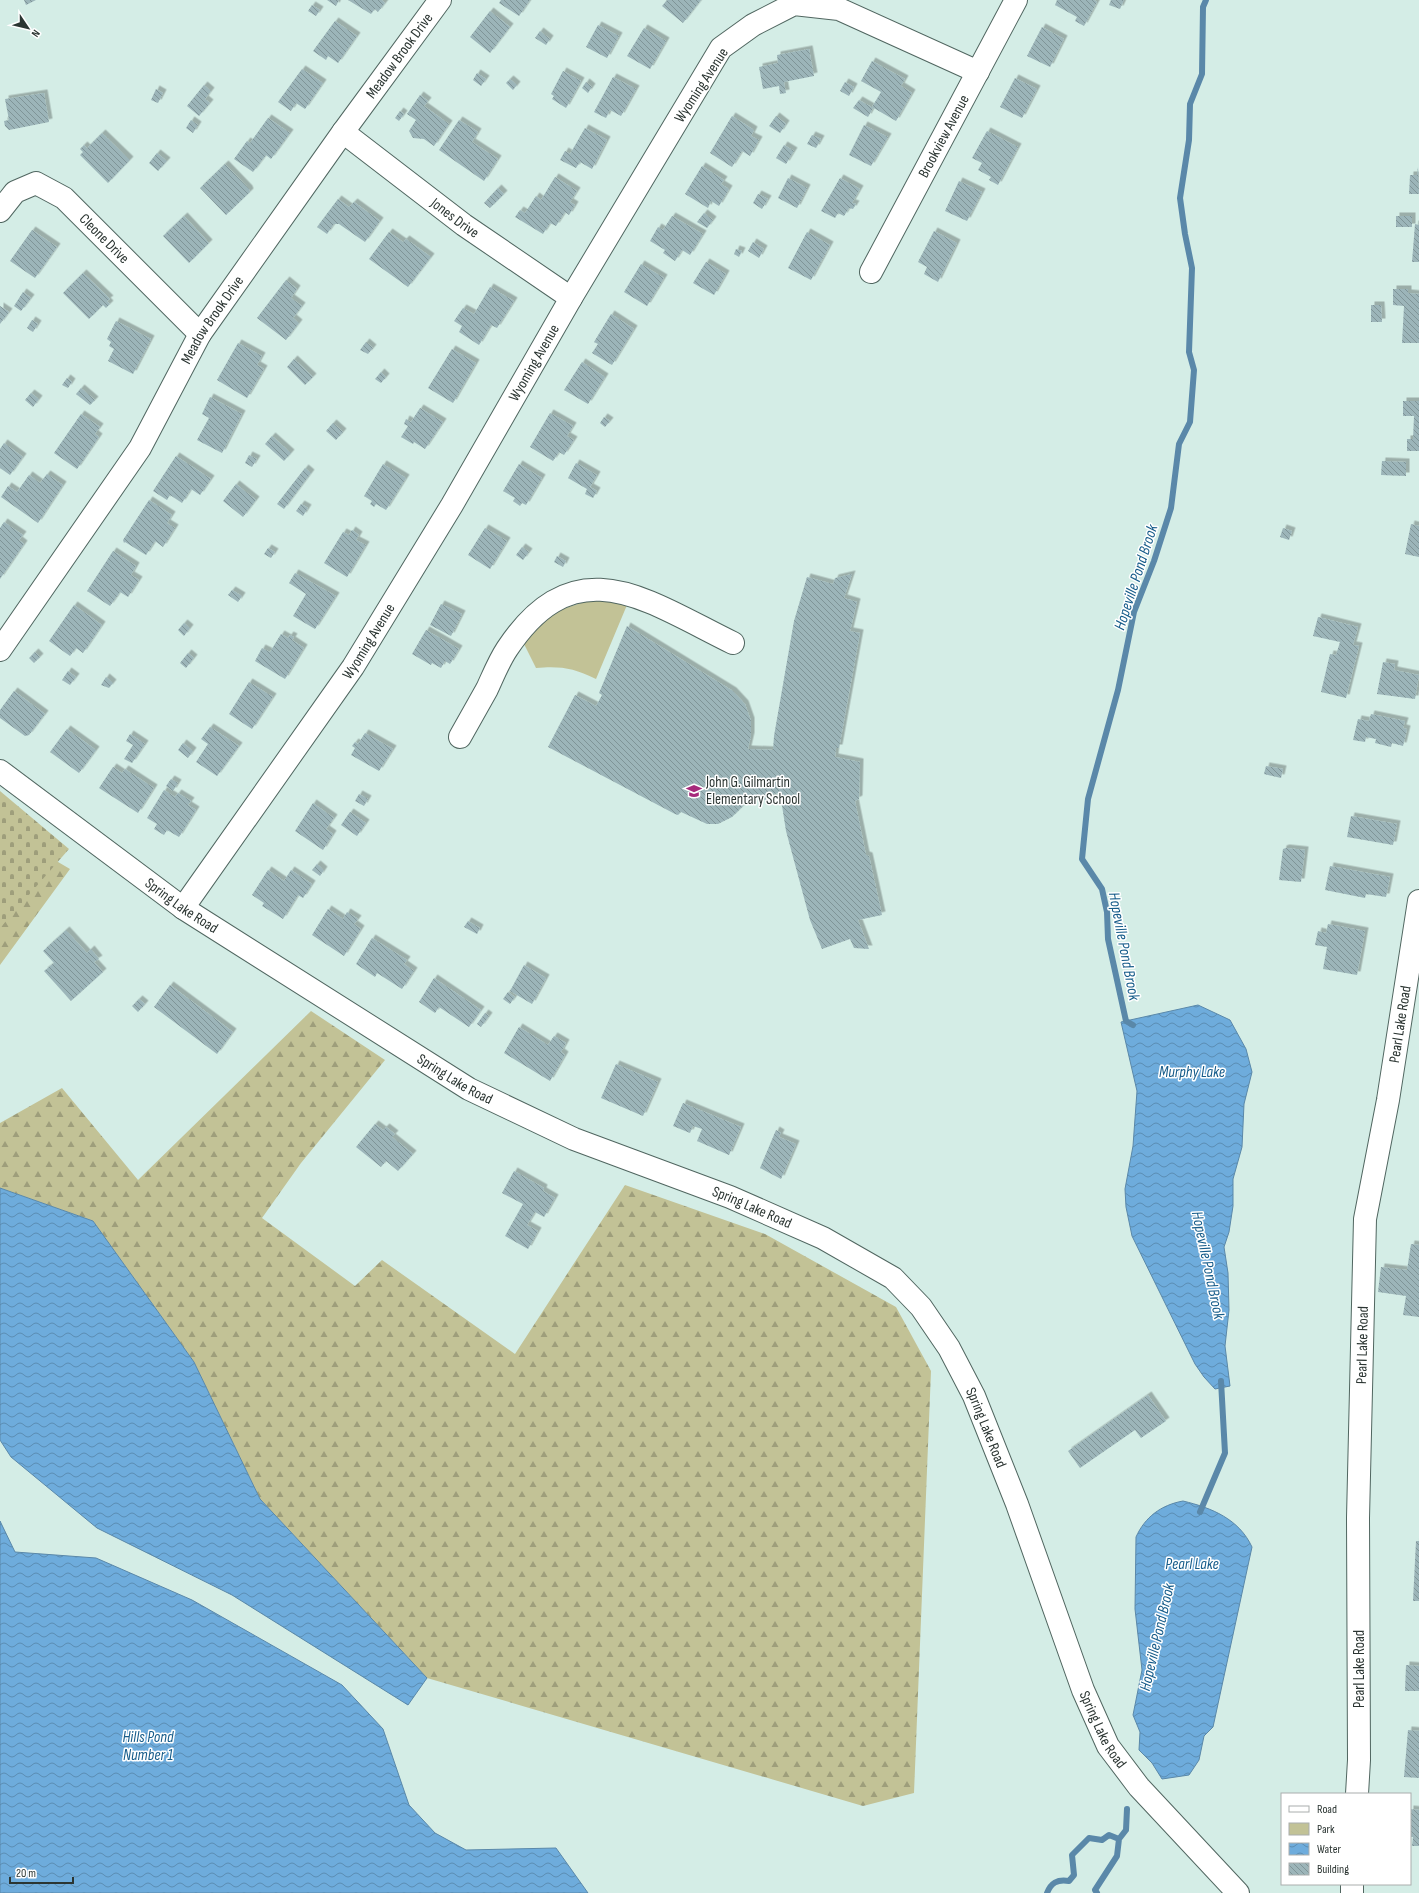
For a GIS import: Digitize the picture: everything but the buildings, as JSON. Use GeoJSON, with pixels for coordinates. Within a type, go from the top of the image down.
{"type":"FeatureCollection","features":[{"type":"Feature","properties":{"kind":"street","name":"Meadow Brook Drive"},"geometry":{"type":"LineString","coordinates":[[0,650],[140,448],[200,334],[343,132],[440,0]]}},
{"type":"Feature","properties":{"kind":"street","name":"Brookview Avenue"},"geometry":{"type":"LineString","coordinates":[[871,272],[1016,0]]}},
{"type":"Feature","properties":{"kind":"street","name":"Wyoming Avenue"},"geometry":{"type":"LineString","coordinates":[[183,908],[353,667],[452,505],[571,298],[721,48],[752,25],[794,4],[839,9],[978,72]]}},
{"type":"Feature","properties":{"kind":"street","name":"Jones Drive"},"geometry":{"type":"LineString","coordinates":[[343,132],[464,225],[571,298]]}},
{"type":"Feature","properties":{"kind":"street","name":"Cleone Drive"},"geometry":{"type":"LineString","coordinates":[[0,211],[15,192],[36,183],[64,198],[200,334]]}},
{"type":"Feature","properties":{"kind":"street"},"geometry":{"type":"LineString","coordinates":[[460,736],[507,649],[532,618],[547,605],[568,593],[583,589],[606,589],[625,593],[653,604],[733,644]]}},
{"type":"Feature","properties":{"kind":"street","name":"Spring Lake Road"},"geometry":{"type":"LineString","coordinates":[[0,770],[183,908],[469,1088],[574,1139],[730,1197],[823,1238],[893,1278],[921,1307],[949,1348],[974,1396],[1017,1504],[1083,1690],[1108,1746],[1139,1787],[1238,1893]]}},
{"type":"Feature","properties":{"kind":"street","name":"Pearl Lake Road"},"geometry":{"type":"LineString","coordinates":[[1357,1793],[1359,1760],[1358,1518],[1365,1219],[1388,1096],[1419,901]]}},
{"type":"Feature","properties":{"kind":"green space"},"geometry":{"type":"Polygon","coordinates":[[[599,597],[627,605],[596,679],[580,672],[567,669],[553,667],[536,668],[523,642],[539,623],[560,610],[599,597]]]}},
{"type":"Feature","properties":{"kind":"green space"},"geometry":{"type":"Polygon","coordinates":[[[0,791],[69,849],[0,928],[0,791]]]}},
{"type":"Feature","properties":{"kind":"green space"},"geometry":{"type":"Polygon","coordinates":[[[41,852],[70,869],[0,965],[0,909],[41,852]]]}},
{"type":"Feature","properties":{"kind":"green space"},"geometry":{"type":"Polygon","coordinates":[[[311,1011],[385,1060],[301,1163],[262,1218],[355,1286],[382,1260],[515,1354],[625,1185],[765,1234],[896,1307],[931,1371],[914,1793],[863,1806],[427,1678],[260,1499],[194,1362],[93,1221],[0,1188],[0,1123],[62,1088],[138,1180],[311,1011]]]}},
{"type":"Feature","properties":{"kind":"water","name":"Murphy Lake"},"geometry":{"type":"Polygon","coordinates":[[[1198,1005],[1230,1020],[1246,1049],[1252,1072],[1244,1104],[1242,1147],[1233,1179],[1233,1206],[1229,1232],[1224,1247],[1228,1273],[1229,1310],[1225,1346],[1230,1386],[1215,1389],[1195,1364],[1132,1236],[1126,1207],[1125,1189],[1133,1146],[1137,1091],[1121,1022],[1198,1005]]]}},
{"type":"Feature","properties":{"kind":"water"},"geometry":{"type":"Polygon","coordinates":[[[0,1188],[93,1221],[194,1362],[260,1499],[427,1678],[408,1705],[232,1595],[97,1528],[11,1457],[0,1440],[0,1188]]]}},
{"type":"Feature","properties":{"kind":"water","name":"Pearl Lake"},"geometry":{"type":"Polygon","coordinates":[[[1183,1501],[1204,1507],[1224,1516],[1240,1529],[1252,1547],[1213,1727],[1204,1736],[1199,1760],[1189,1775],[1162,1779],[1152,1763],[1139,1750],[1140,1732],[1133,1715],[1142,1670],[1135,1609],[1136,1537],[1144,1524],[1155,1513],[1175,1503],[1183,1501]]]}},
{"type":"Feature","properties":{"kind":"water","name":"Hills Pond Number 1"},"geometry":{"type":"Polygon","coordinates":[[[0,1521],[15,1552],[96,1558],[192,1600],[342,1685],[383,1729],[409,1805],[435,1833],[466,1850],[556,1848],[588,1893],[0,1893],[0,1521]]]}},
{"type":"Feature","properties":{"kind":"waterway","name":"Hopeville Pond Brook"},"geometry":{"type":"LineString","coordinates":[[1133,1025],[1126,1021],[1108,939],[1107,912],[1102,889],[1082,859],[1088,799],[1118,690],[1134,612],[1154,561],[1171,508],[1179,444],[1190,422],[1194,370],[1189,352],[1192,268],[1180,198],[1189,140],[1190,104],[1202,74],[1203,7],[1206,0]]}},
{"type":"Feature","properties":{"kind":"waterway","name":"Hopeville Pond Brook"},"geometry":{"type":"LineString","coordinates":[[1200,1512],[1225,1453],[1221,1381]]}},
{"type":"Feature","properties":{"kind":"waterway","name":"Hopeville Pond Brook"},"geometry":{"type":"LineString","coordinates":[[1119,1839],[1126,1830],[1127,1809]]}},
{"type":"Feature","properties":{"kind":"waterway","name":"Hopeville Pond Brook"},"geometry":{"type":"LineString","coordinates":[[1047,1893],[1055,1882],[1069,1881],[1074,1875],[1072,1855],[1089,1838],[1102,1840],[1109,1835],[1119,1839]]}},
{"type":"Feature","properties":{"kind":"waterway"},"geometry":{"type":"LineString","coordinates":[[1097,1893],[1095,1890],[1117,1856],[1119,1839]]}},
{"type":"Feature","properties":{"kind":"place","name":"John G. Gilmartin Elementary School"},"geometry":{"type":"Point","coordinates":[694,791]}}]}
